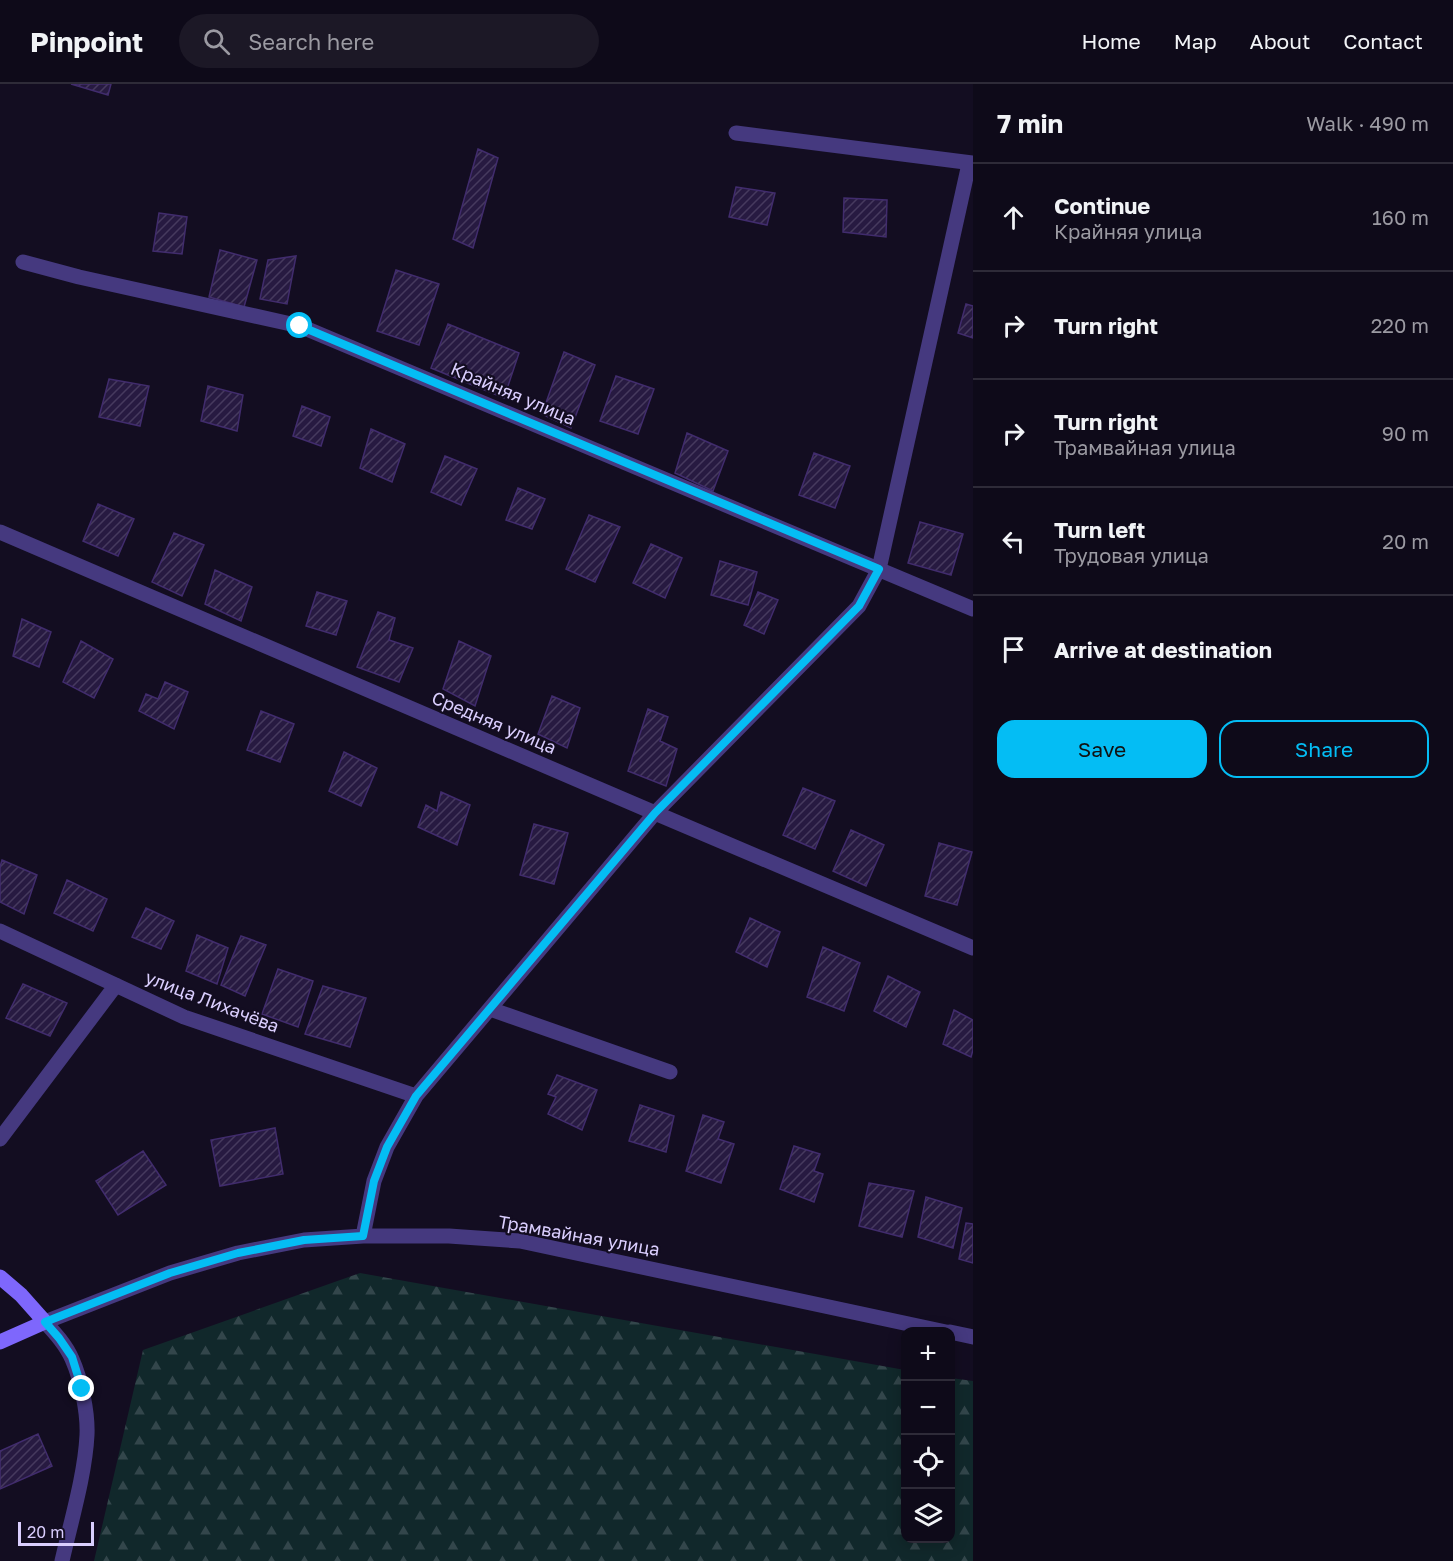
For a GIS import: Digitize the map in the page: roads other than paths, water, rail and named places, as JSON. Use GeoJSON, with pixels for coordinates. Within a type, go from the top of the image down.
{"type":"FeatureCollection","features":[{"type":"Feature","properties":{"kind":"street"},"geometry":{"type":"LineString","coordinates":[[363,1236],[374,1181],[387,1147],[416,1096],[655,813],[859,606],[879,569],[971,164],[736,133]]}},
{"type":"Feature","properties":{"kind":"street","name":"Крайняя улица"},"geometry":{"type":"LineString","coordinates":[[23,262],[300,326],[973,609]]}},
{"type":"Feature","properties":{"kind":"street","name":"Средняя улица"},"geometry":{"type":"LineString","coordinates":[[0,532],[973,948]]}},
{"type":"Feature","properties":{"kind":"street","name":"улица Лихачёва"},"geometry":{"type":"LineString","coordinates":[[0,931],[184,1017],[416,1096]]}},
{"type":"Feature","properties":{"kind":"street"},"geometry":{"type":"LineString","coordinates":[[0,1139],[116,985]]}},
{"type":"Feature","properties":{"kind":"street"},"geometry":{"type":"LineString","coordinates":[[490,1009],[670,1072]]}},
{"type":"Feature","properties":{"kind":"street","name":"Трамвайная улица"},"geometry":{"type":"LineString","coordinates":[[0,1342],[170,1273],[238,1253],[304,1240],[363,1236],[449,1236],[520,1241],[923,1327]]}},
{"type":"Feature","properties":{"kind":"street"},"geometry":{"type":"LineString","coordinates":[[0,1276],[21,1295],[59,1338],[72,1357],[82,1389],[87,1433],[84,1462],[63,1561]]}},
{"type":"Feature","properties":{"kind":"street"},"geometry":{"type":"LineString","coordinates":[[955,1333],[973,1337]]}}]}
